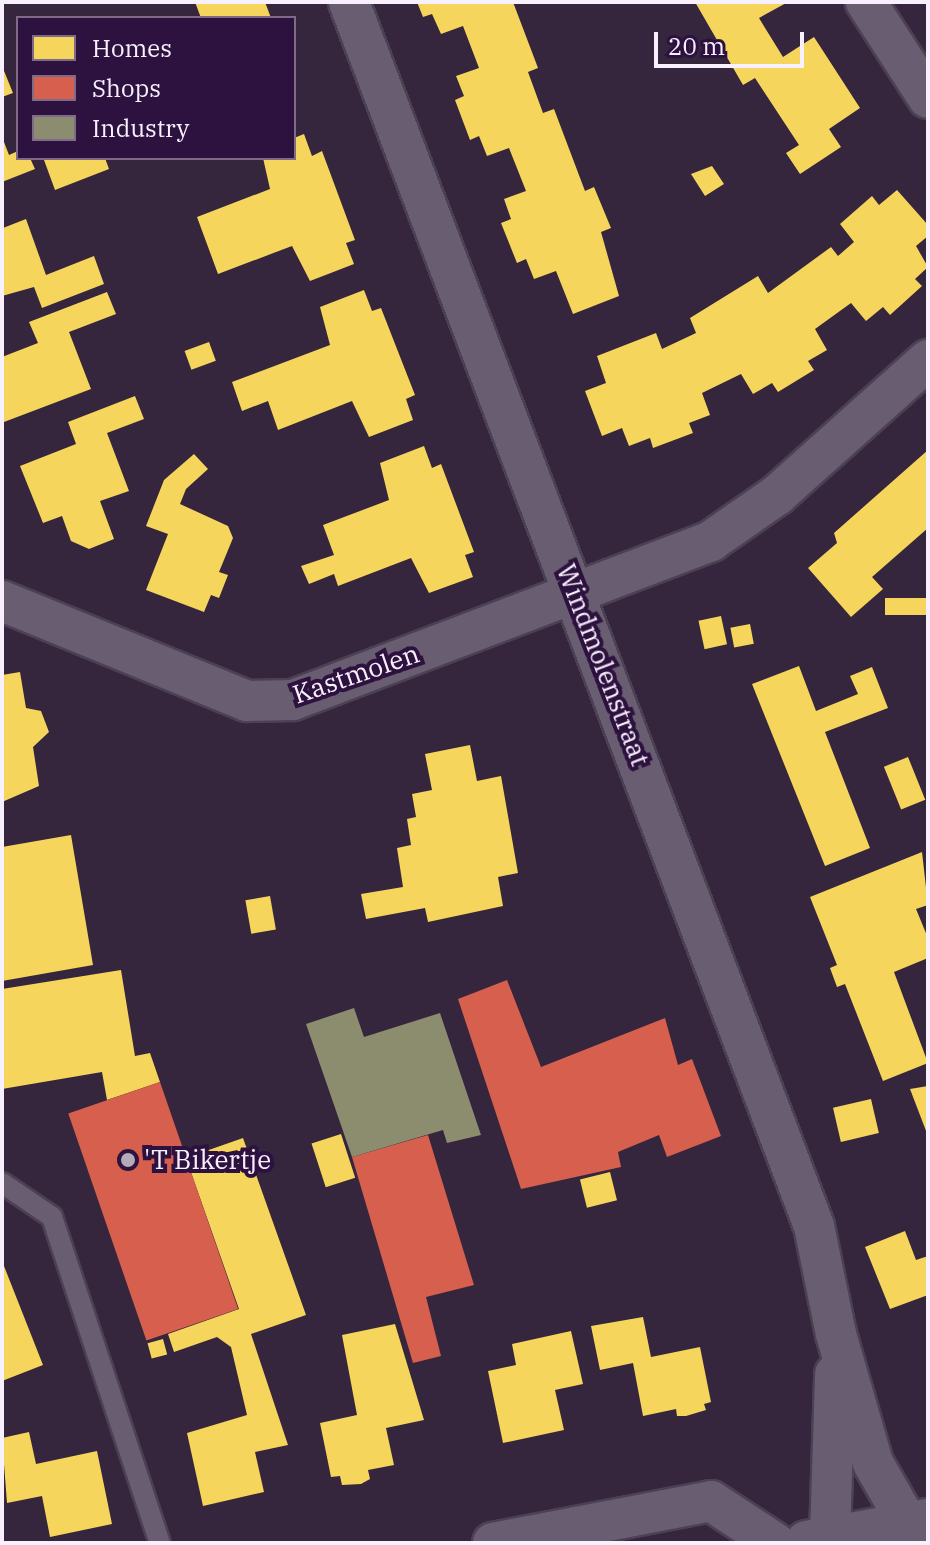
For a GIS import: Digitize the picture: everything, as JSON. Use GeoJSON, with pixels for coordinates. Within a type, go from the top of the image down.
{"type":"FeatureCollection","features":[{"type":"Feature","properties":{"kind":"street","name":"Windmolenstraat"},"geometry":{"type":"LineString","coordinates":[[349,2],[814,1226],[836,1334],[873,1463],[918,1523]]}},
{"type":"Feature","properties":{"kind":"street"},"geometry":{"type":"LineString","coordinates":[[866,2],[928,98]]}},
{"type":"Feature","properties":{"kind":"street","name":"Kastmolen"},"geometry":{"type":"LineString","coordinates":[[2,601],[247,701],[293,700],[711,541],[777,495],[928,360]]}},
{"type":"Feature","properties":{"kind":"street","name":"Windmolenstraat"},"geometry":{"type":"LineString","coordinates":[[819,1540],[836,1334]]}},
{"type":"Feature","properties":{"kind":"street"},"geometry":{"type":"LineString","coordinates":[[493,1543],[711,1501],[775,1543]]}},
{"type":"Feature","properties":{"kind":"street"},"geometry":{"type":"LineString","coordinates":[[819,1540],[918,1523]]}},
{"type":"Feature","properties":{"kind":"lane"},"geometry":{"type":"LineString","coordinates":[[2,1183],[52,1217],[160,1543]]}},
{"type":"Feature","properties":{"kind":"building: Homes"},"geometry":{"type":"Polygon","coordinates":[[[195,2],[265,2],[270,16],[200,16],[195,2]]]}},
{"type":"Feature","properties":{"kind":"building: Homes"},"geometry":{"type":"Polygon","coordinates":[[[417,2],[513,2],[538,68],[528,72],[543,113],[554,109],[585,191],[594,187],[611,228],[601,232],[619,296],[573,314],[556,271],[534,279],[526,259],[517,263],[501,223],[511,219],[504,199],[526,191],[509,148],[487,156],[479,136],[470,140],[455,100],[464,96],[456,76],[479,68],[463,26],[441,34],[432,14],[423,17],[417,2]]]}},
{"type":"Feature","properties":{"kind":"building: Homes"},"geometry":{"type":"Polygon","coordinates":[[[695,2],[788,2],[759,18],[783,57],[814,37],[860,108],[829,129],[841,147],[800,174],[786,153],[799,145],[755,78],[743,85],[695,2]]]}},
{"type":"Feature","properties":{"kind":"building: Homes"},"geometry":{"type":"Polygon","coordinates":[[[2,66],[13,93],[2,97],[2,66]]]}},
{"type":"Feature","properties":{"kind":"building: Homes"},"geometry":{"type":"Polygon","coordinates":[[[304,134],[312,156],[322,151],[355,240],[346,243],[354,264],[310,281],[292,246],[218,274],[197,217],[270,189],[263,160],[296,160],[296,137],[304,134]]]}},
{"type":"Feature","properties":{"kind":"building: Homes"},"geometry":{"type":"Polygon","coordinates":[[[4,142],[9,155],[16,152],[16,160],[31,160],[35,169],[2,182],[4,142]]]}},
{"type":"Feature","properties":{"kind":"building: Homes"},"geometry":{"type":"Polygon","coordinates":[[[44,160],[106,160],[109,169],[55,190],[44,160]]]}},
{"type":"Feature","properties":{"kind":"building: Homes"},"geometry":{"type":"Polygon","coordinates":[[[712,166],[724,184],[705,196],[691,174],[712,166]]]}},
{"type":"Feature","properties":{"kind":"building: Homes"},"geometry":{"type":"Polygon","coordinates":[[[897,190],[928,225],[928,236],[916,246],[928,267],[915,279],[922,286],[890,315],[883,307],[866,321],[851,303],[815,329],[827,350],[808,361],[814,370],[778,392],[772,383],[753,394],[741,374],[702,393],[710,415],[689,423],[693,433],[653,448],[650,438],[629,446],[622,428],[602,436],[585,391],[606,383],[597,356],[656,333],[662,349],[696,333],[690,318],[758,276],[768,293],[831,247],[838,256],[854,242],[840,224],[872,196],[879,205],[897,190]]]}},
{"type":"Feature","properties":{"kind":"building: Homes"},"geometry":{"type":"Polygon","coordinates":[[[26,219],[46,275],[94,256],[104,284],[42,308],[34,287],[2,296],[3,228],[26,219]]]}},
{"type":"Feature","properties":{"kind":"building: Homes"},"geometry":{"type":"Polygon","coordinates":[[[364,290],[372,311],[381,308],[415,395],[406,399],[413,420],[369,437],[352,401],[278,430],[268,401],[242,411],[232,382],[330,345],[320,307],[364,290]]]}},
{"type":"Feature","properties":{"kind":"building: Homes"},"geometry":{"type":"Polygon","coordinates":[[[107,292],[116,314],[69,332],[91,389],[4,422],[2,357],[38,343],[29,322],[107,292]]]}},
{"type":"Feature","properties":{"kind":"building: Homes"},"geometry":{"type":"Polygon","coordinates":[[[209,342],[216,361],[191,370],[185,351],[209,342]]]}},
{"type":"Feature","properties":{"kind":"building: Homes"},"geometry":{"type":"Polygon","coordinates":[[[135,396],[144,419],[107,433],[129,491],[100,501],[114,539],[89,549],[71,541],[62,516],[43,523],[20,466],[76,444],[68,422],[135,396]]]}},
{"type":"Feature","properties":{"kind":"building: Homes"},"geometry":{"type":"Polygon","coordinates":[[[424,446],[432,468],[441,464],[474,552],[465,555],[473,577],[429,593],[411,558],[338,586],[334,574],[309,584],[301,566],[334,555],[323,525],[389,500],[380,463],[424,446]]]}},
{"type":"Feature","properties":{"kind":"building: Homes"},"geometry":{"type":"Polygon","coordinates":[[[928,450],[928,528],[872,577],[883,589],[851,617],[808,568],[837,543],[834,533],[928,450]]]}},
{"type":"Feature","properties":{"kind":"building: Homes"},"geometry":{"type":"Polygon","coordinates":[[[194,454],[208,469],[186,489],[180,504],[228,526],[233,538],[219,572],[228,575],[219,598],[211,595],[204,612],[146,590],[168,534],[146,526],[164,480],[194,454]]]}},
{"type":"Feature","properties":{"kind":"building: Homes"},"geometry":{"type":"Polygon","coordinates":[[[885,598],[928,598],[928,615],[885,615],[885,598]]]}},
{"type":"Feature","properties":{"kind":"building: Homes"},"geometry":{"type":"Polygon","coordinates":[[[721,616],[727,644],[705,649],[699,621],[721,616]]]}},
{"type":"Feature","properties":{"kind":"building: Homes"},"geometry":{"type":"Polygon","coordinates":[[[750,624],[754,644],[734,647],[730,628],[750,624]]]}},
{"type":"Feature","properties":{"kind":"building: Homes"},"geometry":{"type":"Polygon","coordinates":[[[799,666],[816,711],[858,694],[850,676],[872,667],[888,708],[825,732],[870,848],[825,866],[752,684],[799,666]]]}},
{"type":"Feature","properties":{"kind":"building: Homes"},"geometry":{"type":"Polygon","coordinates":[[[20,672],[26,708],[41,711],[49,732],[33,747],[39,786],[2,802],[2,675],[20,672]]]}},
{"type":"Feature","properties":{"kind":"building: Homes"},"geometry":{"type":"Polygon","coordinates":[[[470,745],[477,781],[501,776],[518,873],[498,877],[503,906],[428,922],[425,908],[366,919],[361,894],[403,887],[397,848],[411,845],[407,819],[416,817],[412,794],[432,790],[425,754],[470,745]]]}},
{"type":"Feature","properties":{"kind":"building: Homes"},"geometry":{"type":"Polygon","coordinates":[[[908,757],[925,800],[901,809],[884,767],[908,757]]]}},
{"type":"Feature","properties":{"kind":"building: Homes"},"geometry":{"type":"Polygon","coordinates":[[[71,835],[93,965],[2,981],[2,847],[71,835]]]}},
{"type":"Feature","properties":{"kind":"building: Homes"},"geometry":{"type":"Polygon","coordinates":[[[922,852],[928,905],[916,909],[928,938],[928,958],[894,972],[928,1063],[883,1081],[845,984],[837,987],[830,968],[837,965],[810,897],[922,852]]]}},
{"type":"Feature","properties":{"kind":"building: Homes"},"geometry":{"type":"Polygon","coordinates":[[[270,896],[276,929],[251,934],[245,900],[270,896]]]}},
{"type":"Feature","properties":{"kind":"building: Homes"},"geometry":{"type":"Polygon","coordinates":[[[121,970],[135,1056],[150,1053],[160,1082],[107,1100],[102,1072],[2,1089],[2,989],[121,970]]]}},
{"type":"Feature","properties":{"kind":"building: Homes"},"geometry":{"type":"Polygon","coordinates":[[[928,1086],[928,1136],[910,1089],[928,1086]]]}},
{"type":"Feature","properties":{"kind":"building: Homes"},"geometry":{"type":"Polygon","coordinates":[[[871,1099],[879,1133],[841,1142],[833,1108],[871,1099]]]}},
{"type":"Feature","properties":{"kind":"building: Homes"},"geometry":{"type":"Polygon","coordinates":[[[341,1134],[355,1178],[326,1187],[312,1144],[341,1134]]]}},
{"type":"Feature","properties":{"kind":"building: Homes"},"geometry":{"type":"Polygon","coordinates":[[[243,1138],[306,1315],[251,1334],[288,1445],[255,1452],[264,1492],[203,1506],[187,1433],[247,1415],[231,1347],[217,1337],[174,1352],[168,1334],[239,1309],[186,1158],[243,1138]]]}},
{"type":"Feature","properties":{"kind":"building: Homes"},"geometry":{"type":"Polygon","coordinates":[[[610,1172],[617,1200],[587,1208],[580,1179],[610,1172]]]}},
{"type":"Feature","properties":{"kind":"building: Homes"},"geometry":{"type":"Polygon","coordinates":[[[905,1231],[916,1260],[928,1256],[928,1295],[890,1309],[865,1247],[905,1231]]]}},
{"type":"Feature","properties":{"kind":"building: Homes"},"geometry":{"type":"Polygon","coordinates":[[[2,1261],[43,1365],[2,1381],[2,1261]]]}},
{"type":"Feature","properties":{"kind":"building: Homes"},"geometry":{"type":"Polygon","coordinates":[[[643,1317],[651,1357],[700,1347],[711,1402],[704,1404],[706,1410],[686,1416],[677,1416],[676,1409],[643,1416],[633,1363],[600,1370],[591,1326],[643,1317]]]}},
{"type":"Feature","properties":{"kind":"building: Homes"},"geometry":{"type":"Polygon","coordinates":[[[395,1324],[424,1420],[386,1428],[394,1465],[368,1470],[370,1479],[361,1484],[342,1485],[340,1476],[331,1477],[320,1423],[357,1415],[342,1335],[395,1324]]]}},
{"type":"Feature","properties":{"kind":"building: Homes"},"geometry":{"type":"Polygon","coordinates":[[[571,1331],[583,1384],[555,1390],[564,1430],[503,1443],[488,1371],[516,1365],[512,1344],[571,1331]]]}},
{"type":"Feature","properties":{"kind":"building: Homes"},"geometry":{"type":"Polygon","coordinates":[[[163,1339],[167,1354],[152,1359],[148,1343],[163,1339]]]}},
{"type":"Feature","properties":{"kind":"building: Homes"},"geometry":{"type":"Polygon","coordinates":[[[29,1432],[36,1464],[97,1451],[112,1524],[50,1537],[42,1496],[7,1503],[2,1438],[29,1432]]]}},
{"type":"Feature","properties":{"kind":"building: Shops"},"geometry":{"type":"Polygon","coordinates":[[[507,980],[541,1067],[665,1018],[678,1065],[692,1059],[721,1136],[667,1157],[659,1135],[618,1152],[621,1167],[521,1189],[458,999],[507,980]]]}},
{"type":"Feature","properties":{"kind":"building: Shops"},"geometry":{"type":"Polygon","coordinates":[[[160,1082],[238,1309],[146,1341],[68,1114],[160,1082]]]}},
{"type":"Feature","properties":{"kind":"building: Shops"},"geometry":{"type":"Polygon","coordinates":[[[428,1135],[474,1285],[426,1297],[441,1356],[413,1363],[352,1157],[428,1135]]]}},
{"type":"Feature","properties":{"kind":"building: Industry"},"geometry":{"type":"Polygon","coordinates":[[[354,1008],[364,1037],[440,1013],[481,1135],[447,1143],[443,1130],[352,1157],[306,1024],[354,1008]]]}},
{"type":"Feature","properties":{"kind":"place","name":"'T Bikertje"},"geometry":{"type":"Point","coordinates":[128,1160]}}]}
